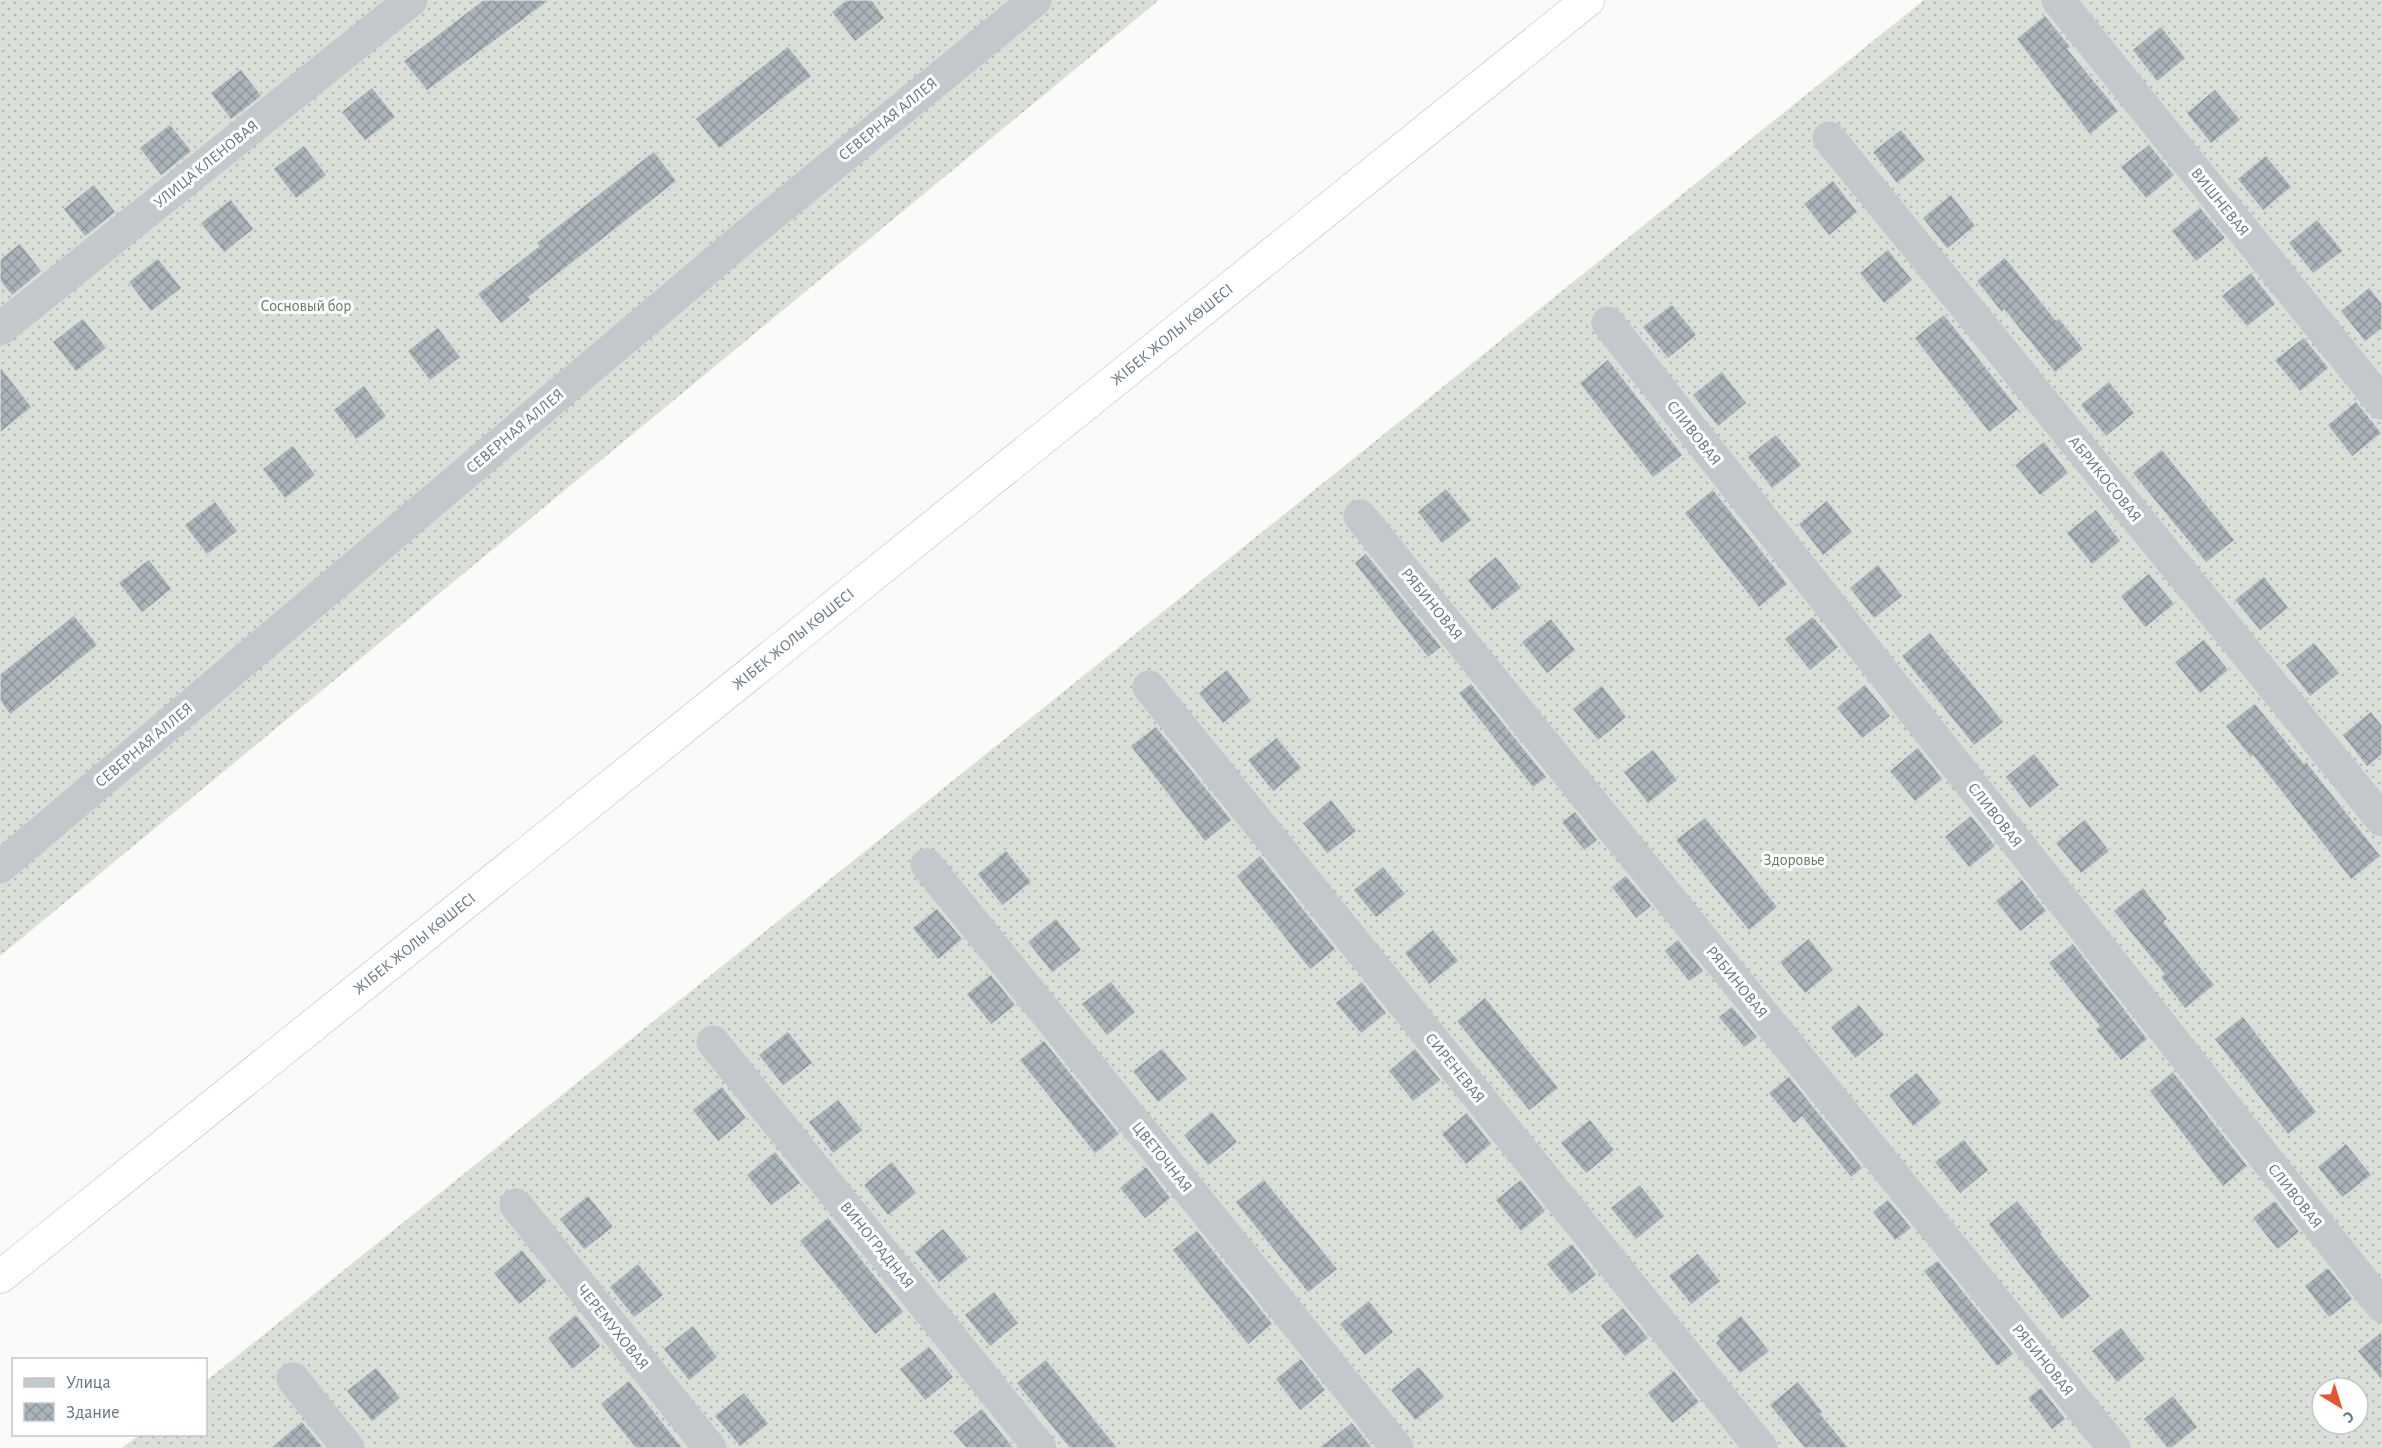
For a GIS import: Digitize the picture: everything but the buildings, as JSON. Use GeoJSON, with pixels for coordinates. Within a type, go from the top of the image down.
{"type":"FeatureCollection","features":[{"type":"Feature","properties":{"kind":"highway","name":"ЖІБЕК ЖОЛЫ КӨШЕСІ"},"geometry":{"type":"LineString","coordinates":[[0,1276],[1588,0]]}},
{"type":"Feature","properties":{"kind":"street","name":"УЛИЦА КЛЕНОВАЯ"},"geometry":{"type":"LineString","coordinates":[[0,328],[411,0]]}},
{"type":"Feature","properties":{"kind":"street","name":"СЕВЕРНАЯ АЛЛЕЯ"},"geometry":{"type":"LineString","coordinates":[[0,867],[747,235],[1035,0]]}},
{"type":"Feature","properties":{"kind":"street","name":"ВИШНЕВАЯ"},"geometry":{"type":"LineString","coordinates":[[2058,0],[2382,404]]}},
{"type":"Feature","properties":{"kind":"street","name":"АБРИКОСОВАЯ"},"geometry":{"type":"LineString","coordinates":[[1829,138],[2382,820]]}},
{"type":"Feature","properties":{"kind":"street","name":"СЛИВОВАЯ"},"geometry":{"type":"LineString","coordinates":[[1608,323],[2382,1306]]}},
{"type":"Feature","properties":{"kind":"street","name":"РЯБИНОВАЯ"},"geometry":{"type":"LineString","coordinates":[[1360,516],[2114,1448]]}},
{"type":"Feature","properties":{"kind":"street","name":"СИРЕНЕВАЯ"},"geometry":{"type":"LineString","coordinates":[[1149,687],[1761,1448]]}},
{"type":"Feature","properties":{"kind":"street","name":"ЦВЕТОЧНАЯ"},"geometry":{"type":"LineString","coordinates":[[927,865],[1397,1448]]}},
{"type":"Feature","properties":{"kind":"street","name":"ВИНОГРАДНАЯ"},"geometry":{"type":"LineString","coordinates":[[713,1042],[1040,1448]]}},
{"type":"Feature","properties":{"kind":"street","name":"ЧЕРЕМУХОВАЯ"},"geometry":{"type":"LineString","coordinates":[[516,1205],[711,1448]]}},
{"type":"Feature","properties":{"kind":"street"},"geometry":{"type":"LineString","coordinates":[[293,1379],[348,1448]]}},
{"type":"Feature","properties":{"kind":"green space","name":"Сосновый бор"},"geometry":{"type":"Polygon","coordinates":[[[0,0],[1159,0],[0,956],[0,0]]]}},
{"type":"Feature","properties":{"kind":"green space","name":"Здоровье"},"geometry":{"type":"Polygon","coordinates":[[[1924,0],[2382,0],[2382,1448],[122,1448],[138,1436],[207,1436],[207,1380],[1924,0]]]}}]}
